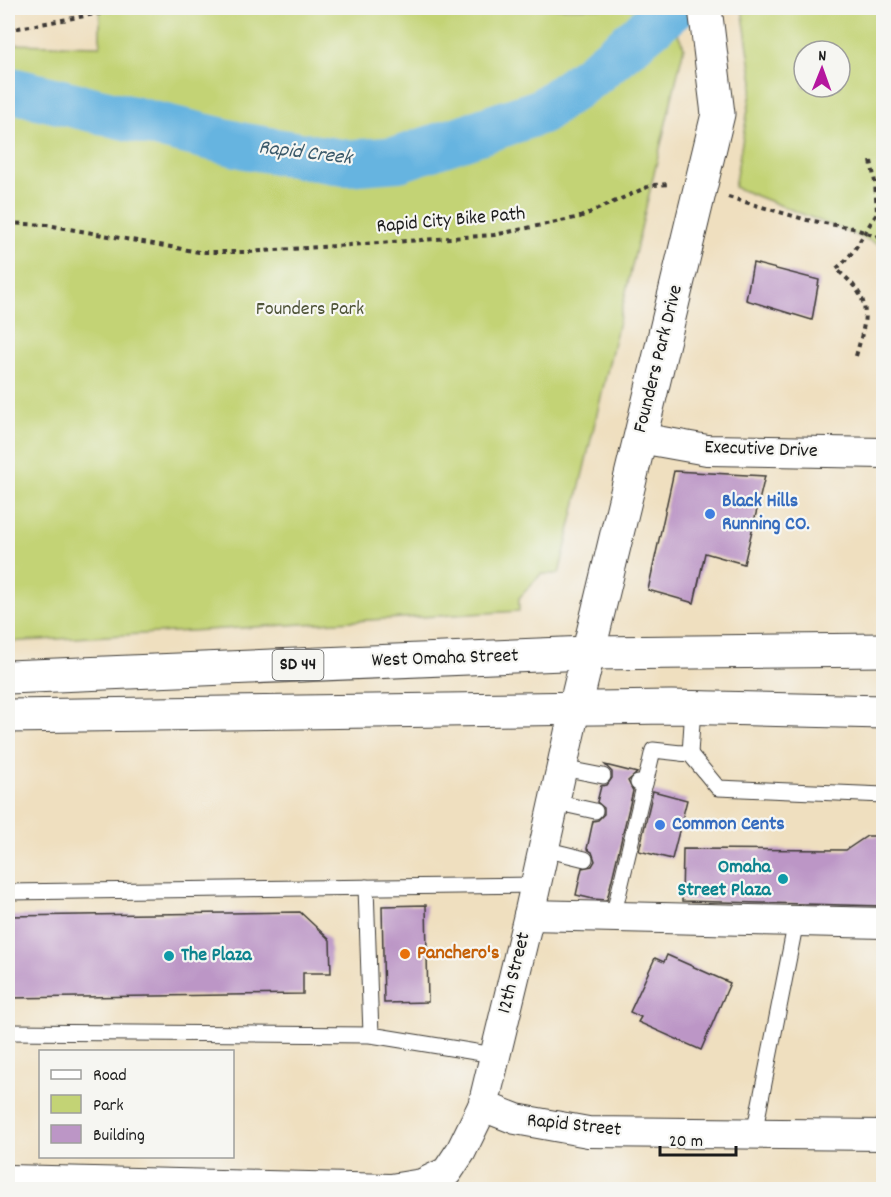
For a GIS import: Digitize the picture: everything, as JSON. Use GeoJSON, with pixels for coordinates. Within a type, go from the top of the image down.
{"type":"FeatureCollection","features":[{"type":"Feature","properties":{"kind":"main road","name":"Founders Park Drive"},"geometry":{"type":"LineString","coordinates":[[575,708],[718,114],[705,8]]}},
{"type":"Feature","properties":{"kind":"main road","name":"West Omaha Street"},"geometry":{"type":"LineString","coordinates":[[8,676],[588,653],[884,650]]}},
{"type":"Feature","properties":{"kind":"main road"},"geometry":{"type":"LineString","coordinates":[[8,716],[693,706],[884,712]]}},
{"type":"Feature","properties":{"kind":"street","name":"Executive Drive"},"geometry":{"type":"LineString","coordinates":[[640,438],[707,450],[884,453]]}},
{"type":"Feature","properties":{"kind":"street","name":"12th Street"},"geometry":{"type":"LineString","coordinates":[[8,1180],[221,1187],[391,1189],[423,1184],[447,1172],[461,1151],[483,1106],[536,885],[575,708]]}},
{"type":"Feature","properties":{"kind":"street"},"geometry":{"type":"LineString","coordinates":[[529,915],[884,923]]}},
{"type":"Feature","properties":{"kind":"street","name":"Rapid Street"},"geometry":{"type":"LineString","coordinates":[[483,1106],[516,1119],[588,1132],[884,1135]]}},
{"type":"Feature","properties":{"kind":"lane"},"geometry":{"type":"LineString","coordinates":[[693,706],[690,754],[718,788],[884,795]]}},
{"type":"Feature","properties":{"kind":"lane"},"geometry":{"type":"LineString","coordinates":[[613,917],[621,867],[641,783],[653,750],[690,754]]}},
{"type":"Feature","properties":{"kind":"lane"},"geometry":{"type":"LineString","coordinates":[[562,768],[603,776]]}},
{"type":"Feature","properties":{"kind":"lane"},"geometry":{"type":"LineString","coordinates":[[554,802],[595,811]]}},
{"type":"Feature","properties":{"kind":"lane"},"geometry":{"type":"LineString","coordinates":[[544,849],[585,859]]}},
{"type":"Feature","properties":{"kind":"lane"},"geometry":{"type":"LineString","coordinates":[[8,892],[536,885]]}},
{"type":"Feature","properties":{"kind":"lane"},"geometry":{"type":"LineString","coordinates":[[366,886],[371,1035]]}},
{"type":"Feature","properties":{"kind":"lane"},"geometry":{"type":"LineString","coordinates":[[754,1134],[796,921]]}},
{"type":"Feature","properties":{"kind":"lane"},"geometry":{"type":"LineString","coordinates":[[8,1032],[371,1035],[494,1055]]}},
{"type":"Feature","properties":{"kind":"path"},"geometry":{"type":"LineString","coordinates":[[8,30],[95,14],[156,8]]}},
{"type":"Feature","properties":{"kind":"path"},"geometry":{"type":"LineString","coordinates":[[871,161],[877,213]]}},
{"type":"Feature","properties":{"kind":"path","name":"Rapid City Bike Path"},"geometry":{"type":"LineString","coordinates":[[8,223],[47,225],[199,252],[248,252],[494,235],[580,218],[652,185],[675,184],[807,220],[865,232],[884,239]]}},
{"type":"Feature","properties":{"kind":"path"},"geometry":{"type":"LineString","coordinates":[[856,356],[866,314],[864,300],[856,286],[836,269],[855,252],[865,232],[884,206]]}},
{"type":"Feature","properties":{"kind":"green space","name":"Founders Park"},"geometry":{"type":"Polygon","coordinates":[[[100,8],[666,8],[684,47],[559,574],[541,574],[519,598],[519,611],[8,642],[8,44],[100,46],[100,8]]]}},
{"type":"Feature","properties":{"kind":"green space"},"geometry":{"type":"Polygon","coordinates":[[[742,8],[883,8],[883,246],[734,187],[753,82],[742,8]]]}},
{"type":"Feature","properties":{"kind":"building"},"geometry":{"type":"Polygon","coordinates":[[[753,263],[819,280],[812,320],[746,300],[753,263]]]}},
{"type":"Feature","properties":{"kind":"building","name":"Black Hills Running CO."},"geometry":{"type":"Polygon","coordinates":[[[674,471],[765,476],[744,564],[705,553],[694,603],[648,590],[674,471]]]}},
{"type":"Feature","properties":{"kind":"building","name":"Common Cents"},"geometry":{"type":"Polygon","coordinates":[[[605,765],[637,773],[628,781],[633,791],[607,900],[576,895],[582,868],[592,866],[595,861],[592,852],[587,849],[593,821],[598,820],[604,814],[604,808],[597,802],[601,786],[607,785],[612,778],[612,772],[605,765]]]}},
{"type":"Feature","properties":{"kind":"building","name":"Common Cents"},"geometry":{"type":"Polygon","coordinates":[[[653,791],[687,800],[672,859],[639,851],[653,791]]]}},
{"type":"Feature","properties":{"kind":"building","name":"Omaha Street Plaza"},"geometry":{"type":"Polygon","coordinates":[[[867,836],[884,836],[884,906],[682,901],[683,849],[846,850],[867,836]]]}},
{"type":"Feature","properties":{"kind":"building","name":"Panchero's"},"geometry":{"type":"Polygon","coordinates":[[[426,905],[428,1002],[384,1003],[382,906],[426,905]]]}},
{"type":"Feature","properties":{"kind":"building","name":"The Plaza"},"geometry":{"type":"Polygon","coordinates":[[[300,912],[330,940],[331,973],[303,973],[303,994],[8,998],[8,916],[300,912]]]}},
{"type":"Feature","properties":{"kind":"building"},"geometry":{"type":"Polygon","coordinates":[[[667,955],[730,983],[701,1050],[638,1022],[641,1017],[630,1012],[655,958],[664,962],[667,955]]]}},
{"type":"Feature","properties":{"kind":"waterway","name":"Rapid Creek"},"geometry":{"type":"LineString","coordinates":[[8,89],[245,146],[347,163],[399,159],[542,111],[593,74],[673,8]]}},
{"type":"Feature","properties":{"kind":"place","name":"Black Hills Running CO."},"geometry":{"type":"Point","coordinates":[710,514]}},
{"type":"Feature","properties":{"kind":"place","name":"Common Cents"},"geometry":{"type":"Point","coordinates":[660,825]}},
{"type":"Feature","properties":{"kind":"place","name":"Omaha Street Plaza"},"geometry":{"type":"Point","coordinates":[783,879]}},
{"type":"Feature","properties":{"kind":"place","name":"Panchero's"},"geometry":{"type":"Point","coordinates":[405,954]}},
{"type":"Feature","properties":{"kind":"place","name":"The Plaza"},"geometry":{"type":"Point","coordinates":[169,956]}}]}
